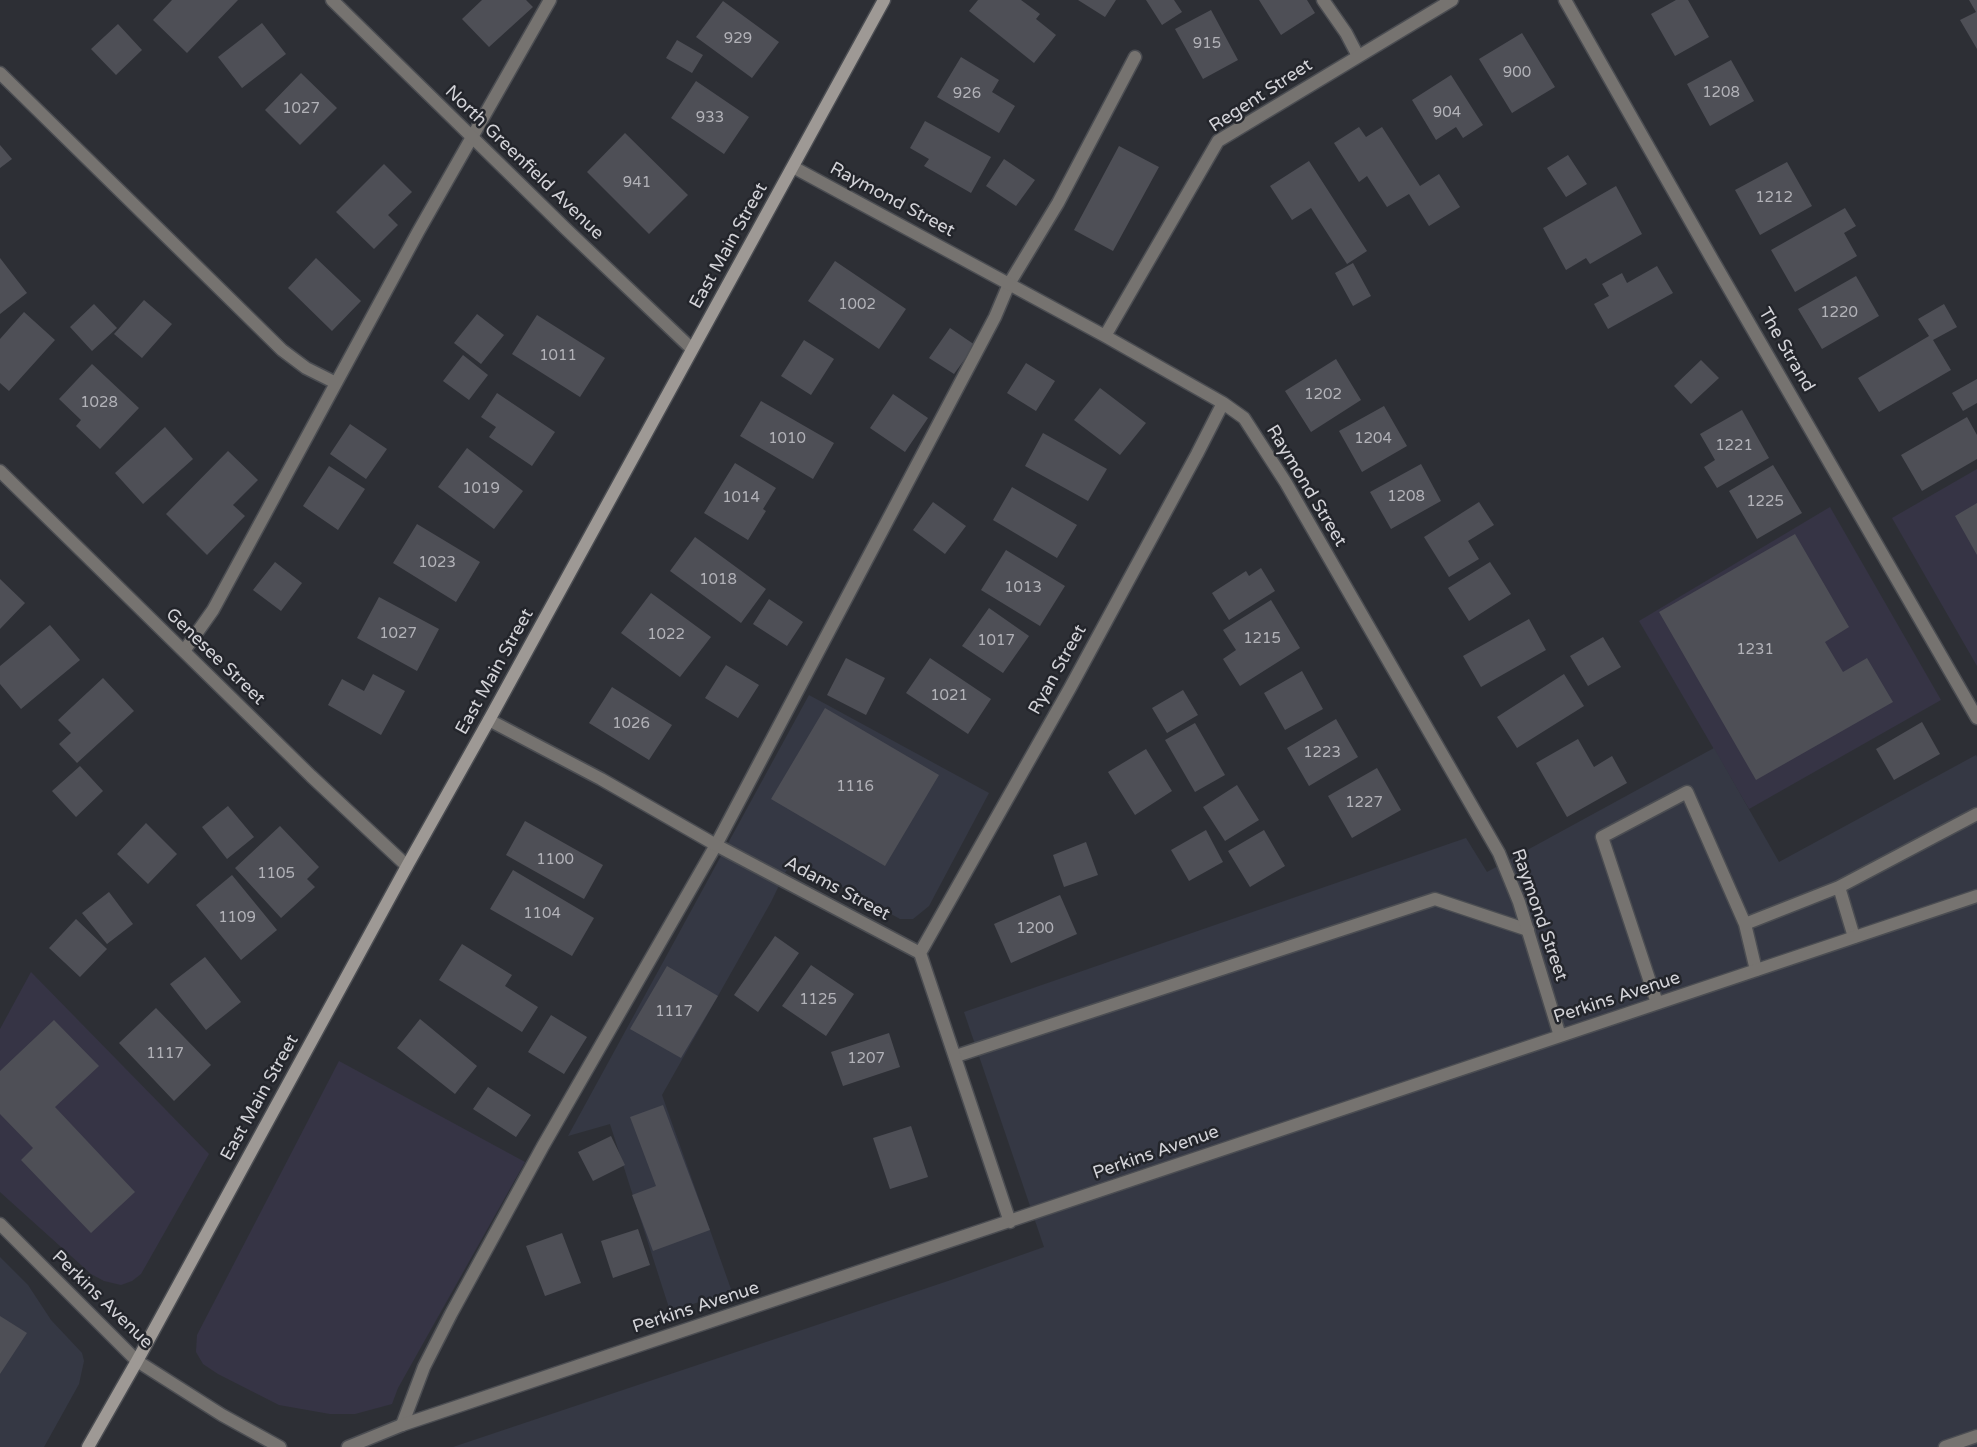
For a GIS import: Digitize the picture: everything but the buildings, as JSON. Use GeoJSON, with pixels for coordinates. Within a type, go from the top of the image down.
{"type":"FeatureCollection","features":[{"type":"Feature","properties":{"kind":"main road","name":"East Main Street"},"geometry":{"type":"LineString","coordinates":[[88,1447],[884,0]]}},
{"type":"Feature","properties":{"kind":"street","name":"North Greenfield Avenue"},"geometry":{"type":"LineString","coordinates":[[332,0],[692,349]]}},
{"type":"Feature","properties":{"kind":"street"},"geometry":{"type":"LineString","coordinates":[[184,651],[213,610],[336,383],[550,0]]}},
{"type":"Feature","properties":{"kind":"street"},"geometry":{"type":"LineString","coordinates":[[1323,0],[1346,33],[1358,56]]}},
{"type":"Feature","properties":{"kind":"street","name":"Regent Street"},"geometry":{"type":"LineString","coordinates":[[1105,336],[1218,141],[1452,0]]}},
{"type":"Feature","properties":{"kind":"street","name":"The Strand"},"geometry":{"type":"LineString","coordinates":[[1565,0],[1977,718]]}},
{"type":"Feature","properties":{"kind":"street"},"geometry":{"type":"LineString","coordinates":[[402,1425],[424,1367],[451,1314],[543,1146],[717,845],[994,317],[1009,284],[1058,203],[1135,57]]}},
{"type":"Feature","properties":{"kind":"street"},"geometry":{"type":"LineString","coordinates":[[0,73],[282,350],[306,368],[336,383]]}},
{"type":"Feature","properties":{"kind":"street","name":"Raymond Street"},"geometry":{"type":"LineString","coordinates":[[794,167],[1105,336],[1223,403],[1244,418],[1286,483],[1499,853],[1520,902],[1560,1036]]}},
{"type":"Feature","properties":{"kind":"street","name":"Ryan Street"},"geometry":{"type":"LineString","coordinates":[[921,953],[1076,678],[1223,403]]}},
{"type":"Feature","properties":{"kind":"street","name":"Genesee Street"},"geometry":{"type":"LineString","coordinates":[[0,471],[407,866]]}},
{"type":"Feature","properties":{"kind":"street","name":"Adams Street"},"geometry":{"type":"LineString","coordinates":[[489,720],[921,953]]}},
{"type":"Feature","properties":{"kind":"street"},"geometry":{"type":"LineString","coordinates":[[1657,1003],[1602,837],[1687,792],[1745,924],[1756,970]]}},
{"type":"Feature","properties":{"kind":"street"},"geometry":{"type":"LineString","coordinates":[[1745,924],[1839,887],[1977,814]]}},
{"type":"Feature","properties":{"kind":"street"},"geometry":{"type":"LineString","coordinates":[[1839,887],[1854,937]]}},
{"type":"Feature","properties":{"kind":"street","name":"Perkins Avenue"},"geometry":{"type":"LineString","coordinates":[[348,1447],[402,1425],[1977,896]]}},
{"type":"Feature","properties":{"kind":"street"},"geometry":{"type":"LineString","coordinates":[[956,1056],[1435,899],[1528,930]]}},
{"type":"Feature","properties":{"kind":"street"},"geometry":{"type":"LineString","coordinates":[[921,953],[1010,1222]]}},
{"type":"Feature","properties":{"kind":"street","name":"Perkins Avenue"},"geometry":{"type":"LineString","coordinates":[[0,1224],[137,1361],[222,1415],[280,1447]]}},
{"type":"Feature","properties":{"kind":"street"},"geometry":{"type":"LineString","coordinates":[[1945,1447],[1977,1436]]}},
{"type":"Feature","properties":{"kind":"shaded area"},"geometry":{"type":"Polygon","coordinates":[[[1977,469],[1977,666],[1892,518],[1977,469]]]}},
{"type":"Feature","properties":{"kind":"shaded area"},"geometry":{"type":"Polygon","coordinates":[[[1830,507],[1941,700],[1749,809],[1639,621],[1830,507]]]}},
{"type":"Feature","properties":{"kind":"shaded area"},"geometry":{"type":"Polygon","coordinates":[[[809,695],[989,793],[929,906],[913,919],[900,919],[792,859],[771,902],[662,1095],[732,1292],[670,1311],[610,1124],[568,1136],[809,695]]]}},
{"type":"Feature","properties":{"kind":"shaded area"},"geometry":{"type":"Polygon","coordinates":[[[1714,748],[1779,862],[1976,755],[1977,757],[1977,1447],[453,1447],[1044,1247],[964,1012],[1466,838],[1487,872],[1714,748]]]}},
{"type":"Feature","properties":{"kind":"shaded area"},"geometry":{"type":"Polygon","coordinates":[[[31,972],[209,1154],[141,1274],[121,1285],[104,1281],[91,1274],[0,1192],[0,1029],[31,972]]]}},
{"type":"Feature","properties":{"kind":"shaded area"},"geometry":{"type":"Polygon","coordinates":[[[339,1061],[525,1162],[398,1388],[392,1404],[355,1414],[330,1414],[279,1405],[218,1374],[203,1364],[196,1352],[197,1335],[339,1061]]]}},
{"type":"Feature","properties":{"kind":"shaded area"},"geometry":{"type":"Polygon","coordinates":[[[0,1257],[28,1285],[51,1320],[82,1353],[84,1361],[79,1384],[44,1447],[0,1447],[0,1257]]]}}]}
